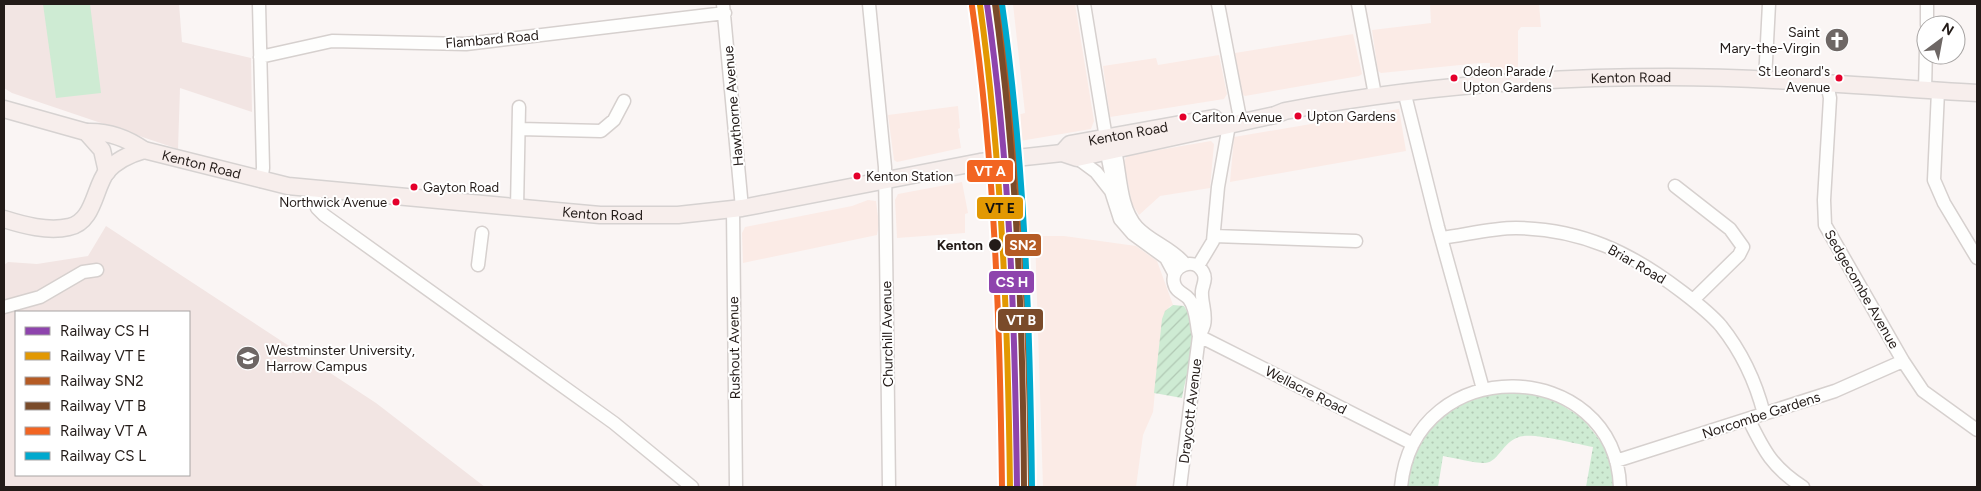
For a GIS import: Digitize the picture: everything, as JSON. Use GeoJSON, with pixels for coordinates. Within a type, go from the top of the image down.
{"type":"FeatureCollection","features":[{"type":"Feature","properties":{"kind":"main road","name":"Kenton Road"},"geometry":{"type":"LineString","coordinates":[[6,108],[86,132],[100,132],[133,142],[144,150],[262,181],[314,189],[517,208],[610,215],[678,215],[738,209],[968,164],[1039,155],[1070,156],[1070,144],[1109,143],[1234,119],[1273,106],[1285,111],[1404,91],[1573,78],[1670,77],[1765,80],[1977,92]]}},
{"type":"Feature","properties":{"kind":"main road"},"geometry":{"type":"LineString","coordinates":[[9,224],[69,227],[83,219],[107,172],[102,150],[86,132]]}},
{"type":"Feature","properties":{"kind":"main road","name":"Kenton Road"},"geometry":{"type":"LineString","coordinates":[[107,172],[124,158],[144,150]]}},
{"type":"Feature","properties":{"kind":"street"},"geometry":{"type":"LineString","coordinates":[[259,4],[262,181]]}},
{"type":"Feature","properties":{"kind":"street","name":"Churchill Avenue"},"geometry":{"type":"LineString","coordinates":[[869,4],[885,181],[889,487]]}},
{"type":"Feature","properties":{"kind":"street"},"geometry":{"type":"LineString","coordinates":[[1084,4],[1109,143],[1112,178],[1111,191],[1118,214],[1126,227],[1166,258],[1174,274],[1179,267],[1192,265],[1211,247],[1214,236],[1218,187],[1234,119],[1218,4]]}},
{"type":"Feature","properties":{"kind":"street"},"geometry":{"type":"LineString","coordinates":[[1358,4],[1375,95]]}},
{"type":"Feature","properties":{"kind":"street"},"geometry":{"type":"LineString","coordinates":[[1765,80],[1769,4]]}},
{"type":"Feature","properties":{"kind":"street","name":"Flambard Road"},"geometry":{"type":"LineString","coordinates":[[260,57],[332,41],[466,44],[724,8]]}},
{"type":"Feature","properties":{"kind":"street","name":"Hawthorne Avenue"},"geometry":{"type":"LineString","coordinates":[[724,8],[738,209]]}},
{"type":"Feature","properties":{"kind":"street"},"geometry":{"type":"LineString","coordinates":[[1928,65],[1931,90],[1934,180],[1944,203],[1977,258]]}},
{"type":"Feature","properties":{"kind":"street","name":"Sedgecombe Avenue"},"geometry":{"type":"LineString","coordinates":[[1827,84],[1830,98],[1824,200],[1825,225],[1903,361],[1924,391],[1977,430]]}},
{"type":"Feature","properties":{"kind":"street"},"geometry":{"type":"LineString","coordinates":[[1404,91],[1482,389]]}},
{"type":"Feature","properties":{"kind":"street"},"geometry":{"type":"LineString","coordinates":[[520,130],[601,131],[614,120],[624,101]]}},
{"type":"Feature","properties":{"kind":"street"},"geometry":{"type":"LineString","coordinates":[[517,208],[519,107]]}},
{"type":"Feature","properties":{"kind":"street"},"geometry":{"type":"LineString","coordinates":[[1109,143],[1132,220],[1144,233],[1192,265]]}},
{"type":"Feature","properties":{"kind":"street"},"geometry":{"type":"LineString","coordinates":[[1070,156],[1096,172],[1111,191]]}},
{"type":"Feature","properties":{"kind":"street"},"geometry":{"type":"LineString","coordinates":[[1675,186],[1730,230],[1743,247],[1739,256],[1693,300]]}},
{"type":"Feature","properties":{"kind":"street"},"geometry":{"type":"LineString","coordinates":[[314,189],[317,208],[324,215],[614,423],[692,487]]}},
{"type":"Feature","properties":{"kind":"street","name":"Rushout Avenue"},"geometry":{"type":"LineString","coordinates":[[736,487],[738,209]]}},
{"type":"Feature","properties":{"kind":"street","name":"Briar Road"},"geometry":{"type":"LineString","coordinates":[[1441,238],[1515,228],[1568,234],[1602,243],[1635,260],[1655,271],[1693,300],[1720,325],[1739,355],[1759,394],[1764,414]]}},
{"type":"Feature","properties":{"kind":"street"},"geometry":{"type":"LineString","coordinates":[[478,265],[482,234]]}},
{"type":"Feature","properties":{"kind":"street"},"geometry":{"type":"LineString","coordinates":[[1214,236],[1356,241]]}},
{"type":"Feature","properties":{"kind":"street","name":"Draycott Avenue"},"geometry":{"type":"LineString","coordinates":[[1180,487],[1204,337],[1205,318],[1202,290],[1205,278],[1192,265]]}},
{"type":"Feature","properties":{"kind":"street"},"geometry":{"type":"LineString","coordinates":[[4,307],[45,295],[83,272],[97,270]]}},
{"type":"Feature","properties":{"kind":"street","name":"Draycott Avenue"},"geometry":{"type":"LineString","coordinates":[[1174,274],[1175,287],[1188,296],[1194,306],[1204,337]]}},
{"type":"Feature","properties":{"kind":"street"},"geometry":{"type":"LineString","coordinates":[[1188,296],[1202,290]]}},
{"type":"Feature","properties":{"kind":"street","name":"Wellacre Road"},"geometry":{"type":"LineString","coordinates":[[1204,337],[1413,444]]}},
{"type":"Feature","properties":{"kind":"street","name":"Norcombe Gardens"},"geometry":{"type":"LineString","coordinates":[[1616,461],[1750,420],[1835,391],[1903,361]]}},
{"type":"Feature","properties":{"kind":"street"},"geometry":{"type":"LineString","coordinates":[[1399,486],[1413,444],[1436,415],[1463,396],[1482,389],[1518,385],[1548,391],[1582,411],[1606,439],[1616,461],[1620,487]]}},
{"type":"Feature","properties":{"kind":"street"},"geometry":{"type":"LineString","coordinates":[[1750,420],[1764,451],[1774,466],[1803,487]]}},
{"type":"Feature","properties":{"kind":"shaded area"},"geometry":{"type":"Polygon","coordinates":[[[4,4],[179,4],[182,42],[251,58],[252,112],[180,88],[178,149],[12,93],[4,88],[4,4]]]}},
{"type":"Feature","properties":{"kind":"shaded area"},"geometry":{"type":"Polygon","coordinates":[[[1013,4],[1075,4],[1094,121],[1091,129],[1020,141],[1017,115],[1025,113],[1013,4]]]}},
{"type":"Feature","properties":{"kind":"shaded area"},"geometry":{"type":"Polygon","coordinates":[[[1430,4],[1539,4],[1541,27],[1521,27],[1518,31],[1518,69],[1490,71],[1490,63],[1480,63],[1381,73],[1378,71],[1372,30],[1431,23],[1430,4]]]}},
{"type":"Feature","properties":{"kind":"shaded area"},"geometry":{"type":"Polygon","coordinates":[[[1353,34],[1362,74],[1359,76],[1245,96],[1242,94],[1235,53],[1353,34]]]}},
{"type":"Feature","properties":{"kind":"shaded area"},"geometry":{"type":"Polygon","coordinates":[[[1219,55],[1227,94],[1224,99],[1110,117],[1103,66],[1156,58],[1158,65],[1219,55]]]}},
{"type":"Feature","properties":{"kind":"shaded area"},"geometry":{"type":"Polygon","coordinates":[[[958,106],[960,128],[958,129],[961,148],[897,162],[894,160],[888,115],[958,106]]]}},
{"type":"Feature","properties":{"kind":"shaded area"},"geometry":{"type":"Polygon","coordinates":[[[1399,109],[1406,151],[1230,182],[1234,137],[1399,109]]]}},
{"type":"Feature","properties":{"kind":"shaded area"},"geometry":{"type":"Polygon","coordinates":[[[1211,141],[1214,144],[1210,188],[1160,196],[1139,215],[1132,204],[1124,162],[1126,157],[1211,141]]]}},
{"type":"Feature","properties":{"kind":"shaded area"},"geometry":{"type":"Polygon","coordinates":[[[962,182],[968,213],[965,214],[965,233],[897,238],[895,200],[898,194],[962,182]]]}},
{"type":"Feature","properties":{"kind":"shaded area"},"geometry":{"type":"Polygon","coordinates":[[[868,200],[876,201],[879,224],[877,235],[743,263],[742,233],[745,227],[852,206],[868,200]]]}},
{"type":"Feature","properties":{"kind":"shaded area","name":"Westminster University, Harrow Campus"},"geometry":{"type":"Polygon","coordinates":[[[106,226],[376,403],[485,487],[4,487],[4,265],[8,262],[37,264],[88,256],[106,226]]]}},
{"type":"Feature","properties":{"kind":"shaded area"},"geometry":{"type":"Polygon","coordinates":[[[1035,236],[1064,236],[1136,246],[1157,261],[1173,305],[1169,307],[1161,330],[1153,412],[1143,435],[1136,487],[1043,487],[1035,236]]]}},
{"type":"Feature","properties":{"kind":"green space"},"geometry":{"type":"Polygon","coordinates":[[[43,4],[90,4],[101,93],[56,98],[43,4]]]}},
{"type":"Feature","properties":{"kind":"green space"},"geometry":{"type":"Polygon","coordinates":[[[1173,305],[1184,306],[1192,327],[1191,351],[1182,398],[1154,393],[1162,319],[1165,311],[1173,305]]]}},
{"type":"Feature","properties":{"kind":"green space"},"geometry":{"type":"Polygon","coordinates":[[[1493,391],[1546,395],[1582,418],[1606,448],[1615,487],[1586,487],[1593,447],[1548,438],[1524,436],[1511,441],[1490,462],[1469,461],[1443,456],[1438,487],[1406,487],[1414,453],[1431,427],[1458,406],[1493,391]]]}},
{"type":"Feature","properties":{"kind":"transit line"},"geometry":{"type":"LineString","coordinates":[[987,4],[1001,124],[1010,245],[1017,487]]}},
{"type":"Feature","properties":{"kind":"transit line"},"geometry":{"type":"LineString","coordinates":[[995,4],[1003,64],[1014,184],[1020,305],[1024,487]]}},
{"type":"Feature","properties":{"kind":"transit line"},"geometry":{"type":"LineString","coordinates":[[1002,4],[1016,124],[1025,245],[1032,487]]}},
{"type":"Feature","properties":{"kind":"transit line"},"geometry":{"type":"LineString","coordinates":[[980,5],[988,65],[999,185],[1008,366],[1010,487]]}},
{"type":"Feature","properties":{"kind":"transit line"},"geometry":{"type":"LineString","coordinates":[[972,6],[986,126],[995,246],[1002,487]]}},
{"type":"Feature","properties":{"kind":"rail line","name":"SN2"},"geometry":{"type":"LineString","coordinates":[[997,4],[1006,64],[1019,184],[1029,366],[1031,487]]}},
{"type":"Feature","properties":{"kind":"place","name":"Saint Mary-the-Virgin"},"geometry":{"type":"Point","coordinates":[1837,40]}},
{"type":"Feature","properties":{"kind":"place","name":"Odeon Parade / Upton Gardens"},"geometry":{"type":"Point","coordinates":[1454,78]}},
{"type":"Feature","properties":{"kind":"place","name":"St Leonard's Avenue"},"geometry":{"type":"Point","coordinates":[1839,78]}},
{"type":"Feature","properties":{"kind":"place","name":"Upton Gardens"},"geometry":{"type":"Point","coordinates":[1298,116]}},
{"type":"Feature","properties":{"kind":"place","name":"Carlton Avenue"},"geometry":{"type":"Point","coordinates":[1183,117]}},
{"type":"Feature","properties":{"kind":"place","name":"Kenton Station"},"geometry":{"type":"Point","coordinates":[857,176]}},
{"type":"Feature","properties":{"kind":"place","name":"Gayton Road"},"geometry":{"type":"Point","coordinates":[414,187]}},
{"type":"Feature","properties":{"kind":"place","name":"Northwick Avenue"},"geometry":{"type":"Point","coordinates":[396,202]}},
{"type":"Feature","properties":{"kind":"place","name":"Kenton"},"geometry":{"type":"Point","coordinates":[995,245]}},
{"type":"Feature","properties":{"kind":"place","name":"Westminster University, Harrow Campus"},"geometry":{"type":"Point","coordinates":[248,358]}}]}
